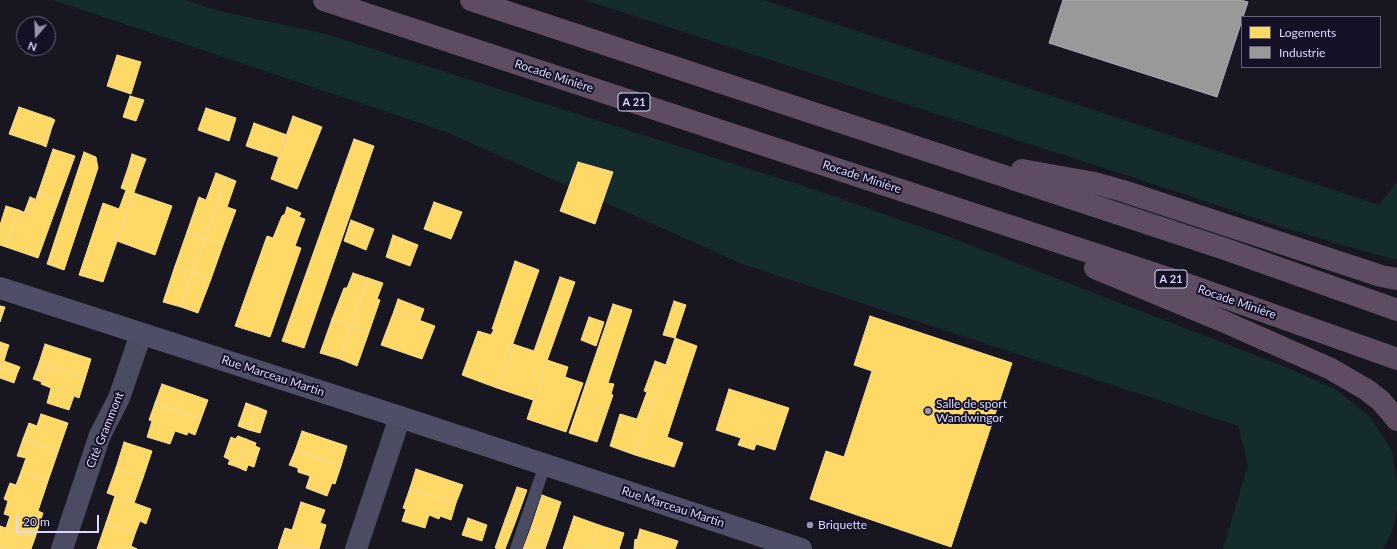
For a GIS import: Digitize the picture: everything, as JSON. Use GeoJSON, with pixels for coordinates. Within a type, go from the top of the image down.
{"type":"FeatureCollection","features":[{"type":"Feature","properties":{"kind":"highway","name":"Rocade Minière"},"geometry":{"type":"LineString","coordinates":[[324,0],[1209,292],[1397,359]]}},
{"type":"Feature","properties":{"kind":"highway"},"geometry":{"type":"LineString","coordinates":[[471,0],[1225,249],[1397,310]]}},
{"type":"Feature","properties":{"kind":"highway"},"geometry":{"type":"LineString","coordinates":[[952,158],[1067,178],[1123,190],[1381,276],[1397,279]]}},
{"type":"Feature","properties":{"kind":"highway"},"geometry":{"type":"LineString","coordinates":[[944,204],[1218,319],[1332,369],[1367,390],[1381,401],[1397,420]]}},
{"type":"Feature","properties":{"kind":"street","name":"Rue Marceau Martin"},"geometry":{"type":"LineString","coordinates":[[0,288],[400,417],[801,549]]}},
{"type":"Feature","properties":{"kind":"street","name":"Cité Grammont"},"geometry":{"type":"LineString","coordinates":[[62,549],[100,435],[119,398],[141,334]]}},
{"type":"Feature","properties":{"kind":"street"},"geometry":{"type":"LineString","coordinates":[[356,549],[400,417]]}},
{"type":"Feature","properties":{"kind":"lane"},"geometry":{"type":"LineString","coordinates":[[516,549],[545,465]]}},
{"type":"Feature","properties":{"kind":"green space"},"geometry":{"type":"Polygon","coordinates":[[[53,0],[185,0],[219,11],[326,34],[819,191],[952,238],[1283,366],[1337,390],[1371,418],[1392,451],[1397,481],[1397,509],[1393,530],[1383,549],[1223,549],[1248,465],[1238,426],[745,265],[444,131],[53,0]]]}},
{"type":"Feature","properties":{"kind":"green space"},"geometry":{"type":"Polygon","coordinates":[[[585,0],[764,0],[1379,205],[1397,182],[1397,260],[1269,223],[1187,195],[585,0]]]}},
{"type":"Feature","properties":{"kind":"building: Logements"},"geometry":{"type":"Polygon","coordinates":[[[117,55],[141,62],[131,94],[107,86],[117,55]]]}},
{"type":"Feature","properties":{"kind":"building: Logements"},"geometry":{"type":"Polygon","coordinates":[[[130,96],[144,100],[136,121],[123,117],[130,96]]]}},
{"type":"Feature","properties":{"kind":"building: Logements"},"geometry":{"type":"Polygon","coordinates":[[[19,107],[51,118],[42,145],[9,134],[19,107]]]}},
{"type":"Feature","properties":{"kind":"building: Logements"},"geometry":{"type":"Polygon","coordinates":[[[206,108],[236,118],[229,141],[198,130],[206,108]]]}},
{"type":"Feature","properties":{"kind":"building: Logements"},"geometry":{"type":"Polygon","coordinates":[[[293,116],[322,127],[297,189],[271,179],[293,116]]]}},
{"type":"Feature","properties":{"kind":"building: Logements"},"geometry":{"type":"Polygon","coordinates":[[[51,118],[55,120],[52,127],[48,126],[51,118]]]}},
{"type":"Feature","properties":{"kind":"building: Logements"},"geometry":{"type":"Polygon","coordinates":[[[254,123],[287,135],[279,157],[246,146],[254,123]]]}},
{"type":"Feature","properties":{"kind":"building: Logements"},"geometry":{"type":"Polygon","coordinates":[[[48,126],[52,127],[46,147],[42,145],[48,126]]]}},
{"type":"Feature","properties":{"kind":"building: Logements"},"geometry":{"type":"Polygon","coordinates":[[[354,139],[374,146],[304,348],[282,341],[354,139]]]}},
{"type":"Feature","properties":{"kind":"building: Logements"},"geometry":{"type":"Polygon","coordinates":[[[53,149],[75,156],[59,200],[38,193],[53,149]]]}},
{"type":"Feature","properties":{"kind":"building: Logements"},"geometry":{"type":"Polygon","coordinates":[[[84,152],[96,157],[98,168],[64,270],[47,264],[84,152]]]}},
{"type":"Feature","properties":{"kind":"building: Logements"},"geometry":{"type":"Polygon","coordinates":[[[132,154],[146,159],[141,172],[128,168],[132,154]]]}},
{"type":"Feature","properties":{"kind":"building: Logements"},"geometry":{"type":"Polygon","coordinates":[[[578,162],[613,172],[595,224],[560,211],[578,162]]]}},
{"type":"Feature","properties":{"kind":"building: Logements"},"geometry":{"type":"Polygon","coordinates":[[[128,168],[141,172],[103,282],[79,275],[103,203],[119,209],[126,190],[121,188],[128,168]]]}},
{"type":"Feature","properties":{"kind":"building: Logements"},"geometry":{"type":"Polygon","coordinates":[[[216,173],[226,177],[205,239],[187,232],[199,197],[206,200],[216,173]]]}},
{"type":"Feature","properties":{"kind":"building: Logements"},"geometry":{"type":"Polygon","coordinates":[[[226,177],[236,181],[227,207],[236,210],[223,245],[205,239],[226,177]]]}},
{"type":"Feature","properties":{"kind":"building: Logements"},"geometry":{"type":"Polygon","coordinates":[[[38,193],[59,200],[38,258],[6,247],[19,210],[30,215],[38,193]]]}},
{"type":"Feature","properties":{"kind":"building: Logements"},"geometry":{"type":"Polygon","coordinates":[[[134,193],[172,206],[155,255],[117,241],[134,193]]]}},
{"type":"Feature","properties":{"kind":"building: Logements"},"geometry":{"type":"Polygon","coordinates":[[[30,197],[35,199],[30,215],[24,213],[30,197]]]}},
{"type":"Feature","properties":{"kind":"building: Logements"},"geometry":{"type":"Polygon","coordinates":[[[434,202],[462,212],[451,239],[424,229],[434,202]]]}},
{"type":"Feature","properties":{"kind":"building: Logements"},"geometry":{"type":"Polygon","coordinates":[[[6,206],[19,210],[6,247],[0,245],[0,225],[6,206]]]}},
{"type":"Feature","properties":{"kind":"building: Logements"},"geometry":{"type":"Polygon","coordinates":[[[287,207],[301,213],[299,217],[305,219],[295,246],[301,248],[270,337],[235,326],[267,236],[273,238],[287,207]]]}},
{"type":"Feature","properties":{"kind":"building: Logements"},"geometry":{"type":"Polygon","coordinates":[[[351,220],[374,229],[366,250],[344,241],[351,220]]]}},
{"type":"Feature","properties":{"kind":"building: Logements"},"geometry":{"type":"Polygon","coordinates":[[[187,232],[205,239],[193,272],[175,266],[187,232]]]}},
{"type":"Feature","properties":{"kind":"building: Logements"},"geometry":{"type":"Polygon","coordinates":[[[393,235],[418,245],[410,266],[386,257],[393,235]]]}},
{"type":"Feature","properties":{"kind":"building: Logements"},"geometry":{"type":"Polygon","coordinates":[[[205,239],[223,245],[211,279],[193,272],[205,239]]]}},
{"type":"Feature","properties":{"kind":"building: Logements"},"geometry":{"type":"Polygon","coordinates":[[[515,261],[539,270],[497,388],[462,375],[478,331],[491,335],[494,329],[492,329],[515,261]]]}},
{"type":"Feature","properties":{"kind":"building: Logements"},"geometry":{"type":"Polygon","coordinates":[[[175,266],[193,272],[181,307],[163,302],[175,266]]]}},
{"type":"Feature","properties":{"kind":"building: Logements"},"geometry":{"type":"Polygon","coordinates":[[[193,272],[211,279],[198,313],[181,307],[193,272]]]}},
{"type":"Feature","properties":{"kind":"building: Logements"},"geometry":{"type":"Polygon","coordinates":[[[353,273],[368,278],[351,326],[332,319],[344,288],[347,288],[353,273]]]}},
{"type":"Feature","properties":{"kind":"building: Logements"},"geometry":{"type":"Polygon","coordinates":[[[560,277],[575,282],[533,400],[497,388],[513,344],[534,351],[560,277]]]}},
{"type":"Feature","properties":{"kind":"building: Logements"},"geometry":{"type":"Polygon","coordinates":[[[368,278],[383,283],[377,299],[380,300],[369,332],[351,326],[368,278]]]}},
{"type":"Feature","properties":{"kind":"building: Logements"},"geometry":{"type":"Polygon","coordinates":[[[398,299],[424,309],[420,320],[394,311],[398,299]]]}},
{"type":"Feature","properties":{"kind":"building: Logements"},"geometry":{"type":"Polygon","coordinates":[[[674,301],[686,305],[675,338],[663,335],[674,301]]]}},
{"type":"Feature","properties":{"kind":"building: Logements"},"geometry":{"type":"Polygon","coordinates":[[[613,304],[632,310],[608,383],[614,384],[611,394],[613,395],[597,442],[569,433],[613,304]]]}},
{"type":"Feature","properties":{"kind":"building: Logements"},"geometry":{"type":"Polygon","coordinates":[[[0,306],[5,307],[0,322],[0,306]]]}},
{"type":"Feature","properties":{"kind":"building: Logements"},"geometry":{"type":"Polygon","coordinates":[[[394,311],[435,326],[422,359],[381,345],[394,311]]]}},
{"type":"Feature","properties":{"kind":"building: Logements","name":"Salle de sport Wandwingor"},"geometry":{"type":"Polygon","coordinates":[[[870,316],[1012,363],[951,547],[810,499],[826,451],[844,457],[872,371],[854,365],[870,316]]]}},
{"type":"Feature","properties":{"kind":"building: Logements"},"geometry":{"type":"Polygon","coordinates":[[[589,317],[604,322],[596,346],[581,340],[589,317]]]}},
{"type":"Feature","properties":{"kind":"building: Logements"},"geometry":{"type":"Polygon","coordinates":[[[332,319],[351,326],[340,359],[320,353],[332,319]]]}},
{"type":"Feature","properties":{"kind":"building: Logements"},"geometry":{"type":"Polygon","coordinates":[[[351,326],[369,332],[357,366],[340,359],[351,326]]]}},
{"type":"Feature","properties":{"kind":"building: Logements"},"geometry":{"type":"Polygon","coordinates":[[[675,338],[697,346],[667,437],[683,443],[674,467],[635,455],[675,338]]]}},
{"type":"Feature","properties":{"kind":"building: Logements"},"geometry":{"type":"Polygon","coordinates":[[[0,342],[9,345],[7,351],[0,348],[0,342]]]}},
{"type":"Feature","properties":{"kind":"building: Logements"},"geometry":{"type":"Polygon","coordinates":[[[45,344],[91,359],[85,379],[39,363],[45,344]]]}},
{"type":"Feature","properties":{"kind":"building: Logements"},"geometry":{"type":"Polygon","coordinates":[[[0,348],[7,351],[4,361],[20,367],[17,374],[0,368],[0,348]]]}},
{"type":"Feature","properties":{"kind":"building: Logements"},"geometry":{"type":"Polygon","coordinates":[[[547,360],[568,367],[565,377],[583,383],[566,432],[527,419],[547,360]]]}},
{"type":"Feature","properties":{"kind":"building: Logements"},"geometry":{"type":"Polygon","coordinates":[[[655,361],[666,365],[635,455],[610,446],[620,414],[637,419],[647,392],[644,391],[655,361]]]}},
{"type":"Feature","properties":{"kind":"building: Logements"},"geometry":{"type":"Polygon","coordinates":[[[39,363],[48,366],[42,382],[33,379],[39,363]]]}},
{"type":"Feature","properties":{"kind":"building: Logements"},"geometry":{"type":"Polygon","coordinates":[[[48,366],[85,379],[79,398],[74,396],[69,410],[47,403],[51,388],[41,384],[48,366]]]}},
{"type":"Feature","properties":{"kind":"building: Logements"},"geometry":{"type":"Polygon","coordinates":[[[0,368],[17,374],[14,383],[0,378],[0,368]]]}},
{"type":"Feature","properties":{"kind":"building: Logements"},"geometry":{"type":"Polygon","coordinates":[[[162,384],[208,400],[201,419],[155,403],[162,384]]]}},
{"type":"Feature","properties":{"kind":"building: Logements"},"geometry":{"type":"Polygon","coordinates":[[[729,389],[789,408],[775,450],[756,444],[754,450],[738,445],[741,438],[716,430],[729,389]]]}},
{"type":"Feature","properties":{"kind":"building: Logements"},"geometry":{"type":"Polygon","coordinates":[[[155,403],[201,419],[195,435],[188,432],[187,435],[175,431],[170,444],[147,437],[152,421],[149,420],[155,403]]]}},
{"type":"Feature","properties":{"kind":"building: Logements"},"geometry":{"type":"Polygon","coordinates":[[[246,403],[257,407],[249,430],[238,426],[246,403]]]}},
{"type":"Feature","properties":{"kind":"building: Logements"},"geometry":{"type":"Polygon","coordinates":[[[257,407],[267,411],[260,433],[249,430],[257,407]]]}},
{"type":"Feature","properties":{"kind":"building: Logements"},"geometry":{"type":"Polygon","coordinates":[[[41,414],[68,423],[58,452],[23,439],[29,423],[37,426],[41,414]]]}},
{"type":"Feature","properties":{"kind":"building: Logements"},"geometry":{"type":"Polygon","coordinates":[[[302,431],[347,446],[341,466],[295,451],[302,431]]]}},
{"type":"Feature","properties":{"kind":"building: Logements"},"geometry":{"type":"Polygon","coordinates":[[[238,436],[246,439],[237,467],[228,464],[230,460],[224,457],[231,437],[235,439],[238,436]]]}},
{"type":"Feature","properties":{"kind":"building: Logements"},"geometry":{"type":"Polygon","coordinates":[[[23,439],[58,452],[48,481],[21,472],[26,458],[17,456],[23,439]]]}},
{"type":"Feature","properties":{"kind":"building: Logements"},"geometry":{"type":"Polygon","coordinates":[[[246,439],[256,443],[255,446],[260,448],[257,457],[242,451],[246,439]]]}},
{"type":"Feature","properties":{"kind":"building: Logements"},"geometry":{"type":"Polygon","coordinates":[[[124,442],[152,451],[143,478],[116,468],[124,442]]]}},
{"type":"Feature","properties":{"kind":"building: Logements"},"geometry":{"type":"Polygon","coordinates":[[[242,451],[257,457],[254,467],[248,465],[246,471],[237,467],[242,451]]]}},
{"type":"Feature","properties":{"kind":"building: Logements"},"geometry":{"type":"Polygon","coordinates":[[[295,451],[341,466],[335,484],[332,483],[327,496],[306,488],[310,476],[298,472],[298,468],[289,465],[295,451]]]}},
{"type":"Feature","properties":{"kind":"building: Logements"},"geometry":{"type":"Polygon","coordinates":[[[116,468],[143,478],[134,503],[107,493],[116,468]]]}},
{"type":"Feature","properties":{"kind":"building: Logements"},"geometry":{"type":"Polygon","coordinates":[[[416,469],[463,485],[456,503],[410,488],[416,469]]]}},
{"type":"Feature","properties":{"kind":"building: Logements"},"geometry":{"type":"Polygon","coordinates":[[[21,472],[48,481],[38,511],[43,513],[35,538],[6,528],[10,516],[4,514],[8,501],[4,499],[10,483],[16,485],[21,472]]]}},
{"type":"Feature","properties":{"kind":"building: Logements"},"geometry":{"type":"Polygon","coordinates":[[[517,487],[527,490],[515,523],[505,520],[517,487]]]}},
{"type":"Feature","properties":{"kind":"building: Logements"},"geometry":{"type":"Polygon","coordinates":[[[410,488],[456,503],[451,520],[440,516],[439,519],[429,515],[425,528],[402,521],[406,509],[403,508],[410,488]]]}},
{"type":"Feature","properties":{"kind":"building: Logements"},"geometry":{"type":"Polygon","coordinates":[[[542,495],[561,502],[550,535],[531,528],[542,495]]]}},
{"type":"Feature","properties":{"kind":"building: Logements"},"geometry":{"type":"Polygon","coordinates":[[[115,496],[151,509],[146,524],[140,521],[135,534],[106,523],[115,496]]]}},
{"type":"Feature","properties":{"kind":"building: Logements"},"geometry":{"type":"Polygon","coordinates":[[[301,502],[325,510],[320,523],[326,525],[319,549],[308,549],[281,540],[285,528],[292,530],[301,502]]]}},
{"type":"Feature","properties":{"kind":"building: Logements"},"geometry":{"type":"Polygon","coordinates":[[[574,516],[599,525],[591,549],[563,549],[574,516]]]}},
{"type":"Feature","properties":{"kind":"building: Logements"},"geometry":{"type":"Polygon","coordinates":[[[468,518],[487,525],[482,541],[462,535],[468,518]]]}},
{"type":"Feature","properties":{"kind":"building: Logements"},"geometry":{"type":"Polygon","coordinates":[[[505,520],[515,523],[505,549],[495,548],[505,520]]]}},
{"type":"Feature","properties":{"kind":"building: Logements"},"geometry":{"type":"Polygon","coordinates":[[[106,523],[135,534],[131,546],[137,549],[97,549],[106,523]]]}},
{"type":"Feature","properties":{"kind":"building: Logements"},"geometry":{"type":"Polygon","coordinates":[[[599,525],[624,533],[619,549],[591,549],[599,525]]]}},
{"type":"Feature","properties":{"kind":"building: Logements"},"geometry":{"type":"Polygon","coordinates":[[[0,526],[35,538],[31,549],[0,549],[0,526]]]}},
{"type":"Feature","properties":{"kind":"building: Logements"},"geometry":{"type":"Polygon","coordinates":[[[531,528],[550,535],[545,549],[523,549],[531,528]]]}},
{"type":"Feature","properties":{"kind":"building: Logements"},"geometry":{"type":"Polygon","coordinates":[[[640,529],[678,541],[675,549],[634,549],[635,539],[637,540],[640,529]]]}},
{"type":"Feature","properties":{"kind":"building: Logements"},"geometry":{"type":"Polygon","coordinates":[[[281,540],[288,542],[308,549],[278,549],[281,540]]]}},
{"type":"Feature","properties":{"kind":"building: Industrie"},"geometry":{"type":"Polygon","coordinates":[[[1063,0],[1241,0],[1248,2],[1243,16],[1241,16],[1241,23],[1217,97],[1049,43],[1063,0]]]}},
{"type":"Feature","properties":{"kind":"place","name":"Salle de sport Wandwingor"},"geometry":{"type":"Point","coordinates":[928,411]}},
{"type":"Feature","properties":{"kind":"place","name":"Briquette"},"geometry":{"type":"Point","coordinates":[810,525]}}]}
